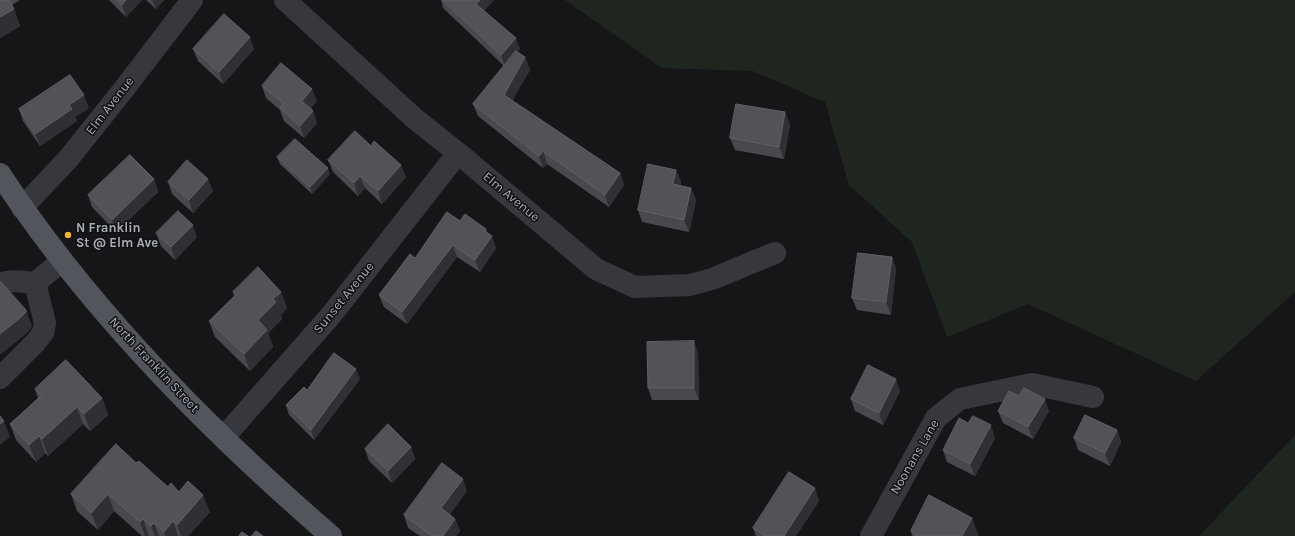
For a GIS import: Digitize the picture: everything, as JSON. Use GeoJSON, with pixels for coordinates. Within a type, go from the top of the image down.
{"type":"FeatureCollection","features":[{"type":"Feature","properties":{"kind":"main road","name":"North Franklin Street"},"geometry":{"type":"LineString","coordinates":[[0,174],[22,208],[62,261],[145,357],[262,475],[331,536]]}},
{"type":"Feature","properties":{"kind":"street","name":"Elm Avenue"},"geometry":{"type":"LineString","coordinates":[[22,208],[69,158],[192,0]]}},
{"type":"Feature","properties":{"kind":"street","name":"Elm Avenue"},"geometry":{"type":"LineString","coordinates":[[285,0],[414,118],[596,269],[635,287],[690,285],[712,279],[775,253]]}},
{"type":"Feature","properties":{"kind":"street","name":"Sunset Avenue"},"geometry":{"type":"LineString","coordinates":[[224,437],[332,314],[458,153]]}},
{"type":"Feature","properties":{"kind":"street"},"geometry":{"type":"LineString","coordinates":[[0,284],[9,281],[35,283],[62,261]]}},
{"type":"Feature","properties":{"kind":"street"},"geometry":{"type":"LineString","coordinates":[[0,378],[35,343],[45,328],[35,283]]}},
{"type":"Feature","properties":{"kind":"street","name":"Noonans Lane"},"geometry":{"type":"LineString","coordinates":[[871,536],[936,418],[960,399],[1032,384],[1093,397]]}},
{"type":"Feature","properties":{"kind":"shaded area"},"geometry":{"type":"Polygon","coordinates":[[[565,0],[1295,0],[1295,292],[1196,381],[1028,304],[947,337],[912,242],[849,185],[825,102],[753,71],[662,68],[565,0]]]}},
{"type":"Feature","properties":{"kind":"shaded area"},"geometry":{"type":"Polygon","coordinates":[[[1295,435],[1295,536],[1199,536],[1295,435]]]}},
{"type":"Feature","properties":{"kind":"building"},"geometry":{"type":"Polygon","coordinates":[[[0,0],[9,0],[14,9],[0,17],[0,0]]]}},
{"type":"Feature","properties":{"kind":"building"},"geometry":{"type":"Polygon","coordinates":[[[117,0],[126,0],[122,5],[117,0]]]}},
{"type":"Feature","properties":{"kind":"building"},"geometry":{"type":"Polygon","coordinates":[[[443,0],[480,0],[476,4],[516,38],[501,55],[443,0]]]}},
{"type":"Feature","properties":{"kind":"building"},"geometry":{"type":"Polygon","coordinates":[[[224,14],[250,37],[219,72],[193,49],[224,14]]]}},
{"type":"Feature","properties":{"kind":"building"},"geometry":{"type":"Polygon","coordinates":[[[516,51],[525,57],[504,95],[620,173],[605,195],[543,151],[539,156],[473,104],[516,51]]]}},
{"type":"Feature","properties":{"kind":"building"},"geometry":{"type":"Polygon","coordinates":[[[281,63],[312,89],[302,101],[313,111],[300,126],[280,108],[284,104],[262,86],[281,63]]]}},
{"type":"Feature","properties":{"kind":"building"},"geometry":{"type":"Polygon","coordinates":[[[70,75],[84,95],[69,105],[72,109],[35,134],[19,109],[70,75]]]}},
{"type":"Feature","properties":{"kind":"building"},"geometry":{"type":"Polygon","coordinates":[[[736,104],[785,112],[779,147],[730,138],[736,104]]]}},
{"type":"Feature","properties":{"kind":"building"},"geometry":{"type":"Polygon","coordinates":[[[355,131],[371,146],[374,141],[401,165],[378,191],[360,176],[354,183],[328,160],[355,131]]]}},
{"type":"Feature","properties":{"kind":"building"},"geometry":{"type":"Polygon","coordinates":[[[295,139],[328,168],[310,187],[277,157],[295,139]]]}},
{"type":"Feature","properties":{"kind":"building"},"geometry":{"type":"Polygon","coordinates":[[[130,155],[154,179],[112,220],[88,195],[130,155]]]}},
{"type":"Feature","properties":{"kind":"building"},"geometry":{"type":"Polygon","coordinates":[[[187,160],[208,179],[189,200],[168,182],[187,160]]]}},
{"type":"Feature","properties":{"kind":"building"},"geometry":{"type":"Polygon","coordinates":[[[648,164],[676,170],[673,184],[691,188],[684,220],[638,210],[648,164]]]}},
{"type":"Feature","properties":{"kind":"building"},"geometry":{"type":"Polygon","coordinates":[[[178,211],[193,225],[171,247],[156,233],[178,211]]]}},
{"type":"Feature","properties":{"kind":"building"},"geometry":{"type":"Polygon","coordinates":[[[447,212],[460,221],[465,214],[486,229],[485,231],[492,236],[475,260],[453,245],[402,312],[379,295],[410,254],[415,258],[447,212]]]}},
{"type":"Feature","properties":{"kind":"building"},"geometry":{"type":"Polygon","coordinates":[[[858,253],[892,257],[886,302],[852,298],[858,253]]]}},
{"type":"Feature","properties":{"kind":"building"},"geometry":{"type":"Polygon","coordinates":[[[258,267],[281,292],[273,299],[276,302],[258,320],[267,330],[244,354],[209,321],[236,295],[233,292],[258,267]]]}},
{"type":"Feature","properties":{"kind":"building"},"geometry":{"type":"Polygon","coordinates":[[[0,282],[26,310],[26,312],[0,334],[0,282]]]}},
{"type":"Feature","properties":{"kind":"building"},"geometry":{"type":"Polygon","coordinates":[[[694,341],[694,388],[648,388],[647,342],[694,341]]]}},
{"type":"Feature","properties":{"kind":"building"},"geometry":{"type":"Polygon","coordinates":[[[334,353],[356,369],[311,430],[286,405],[304,387],[307,390],[334,353]]]}},
{"type":"Feature","properties":{"kind":"building"},"geometry":{"type":"Polygon","coordinates":[[[66,360],[102,398],[84,414],[77,407],[42,439],[39,436],[29,445],[10,424],[41,396],[35,389],[66,360]]]}},
{"type":"Feature","properties":{"kind":"building"},"geometry":{"type":"Polygon","coordinates":[[[868,365],[896,379],[879,413],[851,399],[868,365]]]}},
{"type":"Feature","properties":{"kind":"building"},"geometry":{"type":"Polygon","coordinates":[[[1024,388],[1045,399],[1028,427],[998,411],[1009,391],[1019,396],[1024,388]]]}},
{"type":"Feature","properties":{"kind":"building"},"geometry":{"type":"Polygon","coordinates":[[[1085,415],[1117,430],[1105,453],[1074,438],[1085,415]]]}},
{"type":"Feature","properties":{"kind":"building"},"geometry":{"type":"Polygon","coordinates":[[[0,416],[4,421],[0,424],[0,416]]]}},
{"type":"Feature","properties":{"kind":"building"},"geometry":{"type":"Polygon","coordinates":[[[973,416],[991,425],[970,464],[943,450],[959,418],[968,423],[973,416]]]}},
{"type":"Feature","properties":{"kind":"building"},"geometry":{"type":"Polygon","coordinates":[[[388,424],[411,447],[388,471],[365,449],[388,424]]]}},
{"type":"Feature","properties":{"kind":"building"},"geometry":{"type":"Polygon","coordinates":[[[116,444],[136,463],[139,461],[168,487],[171,483],[179,492],[188,481],[203,495],[177,525],[173,521],[164,532],[154,523],[151,526],[143,519],[140,522],[108,494],[91,513],[71,494],[116,444]]]}},
{"type":"Feature","properties":{"kind":"building"},"geometry":{"type":"Polygon","coordinates":[[[442,463],[463,479],[441,508],[455,519],[443,536],[432,536],[404,515],[442,463]]]}},
{"type":"Feature","properties":{"kind":"building"},"geometry":{"type":"Polygon","coordinates":[[[789,472],[815,488],[784,536],[765,536],[753,528],[789,472]]]}},
{"type":"Feature","properties":{"kind":"building"},"geometry":{"type":"Polygon","coordinates":[[[929,495],[972,518],[962,536],[915,536],[916,534],[911,531],[929,495]]]}},
{"type":"Feature","properties":{"kind":"building"},"geometry":{"type":"Polygon","coordinates":[[[256,531],[263,536],[252,536],[256,531]]]}},
{"type":"Feature","properties":{"kind":"building"},"geometry":{"type":"Polygon","coordinates":[[[242,532],[248,536],[239,536],[242,532]]]}},
{"type":"Feature","properties":{"kind":"place","name":"N Franklin St @ Elm Ave"},"geometry":{"type":"Point","coordinates":[68,235]}}]}
